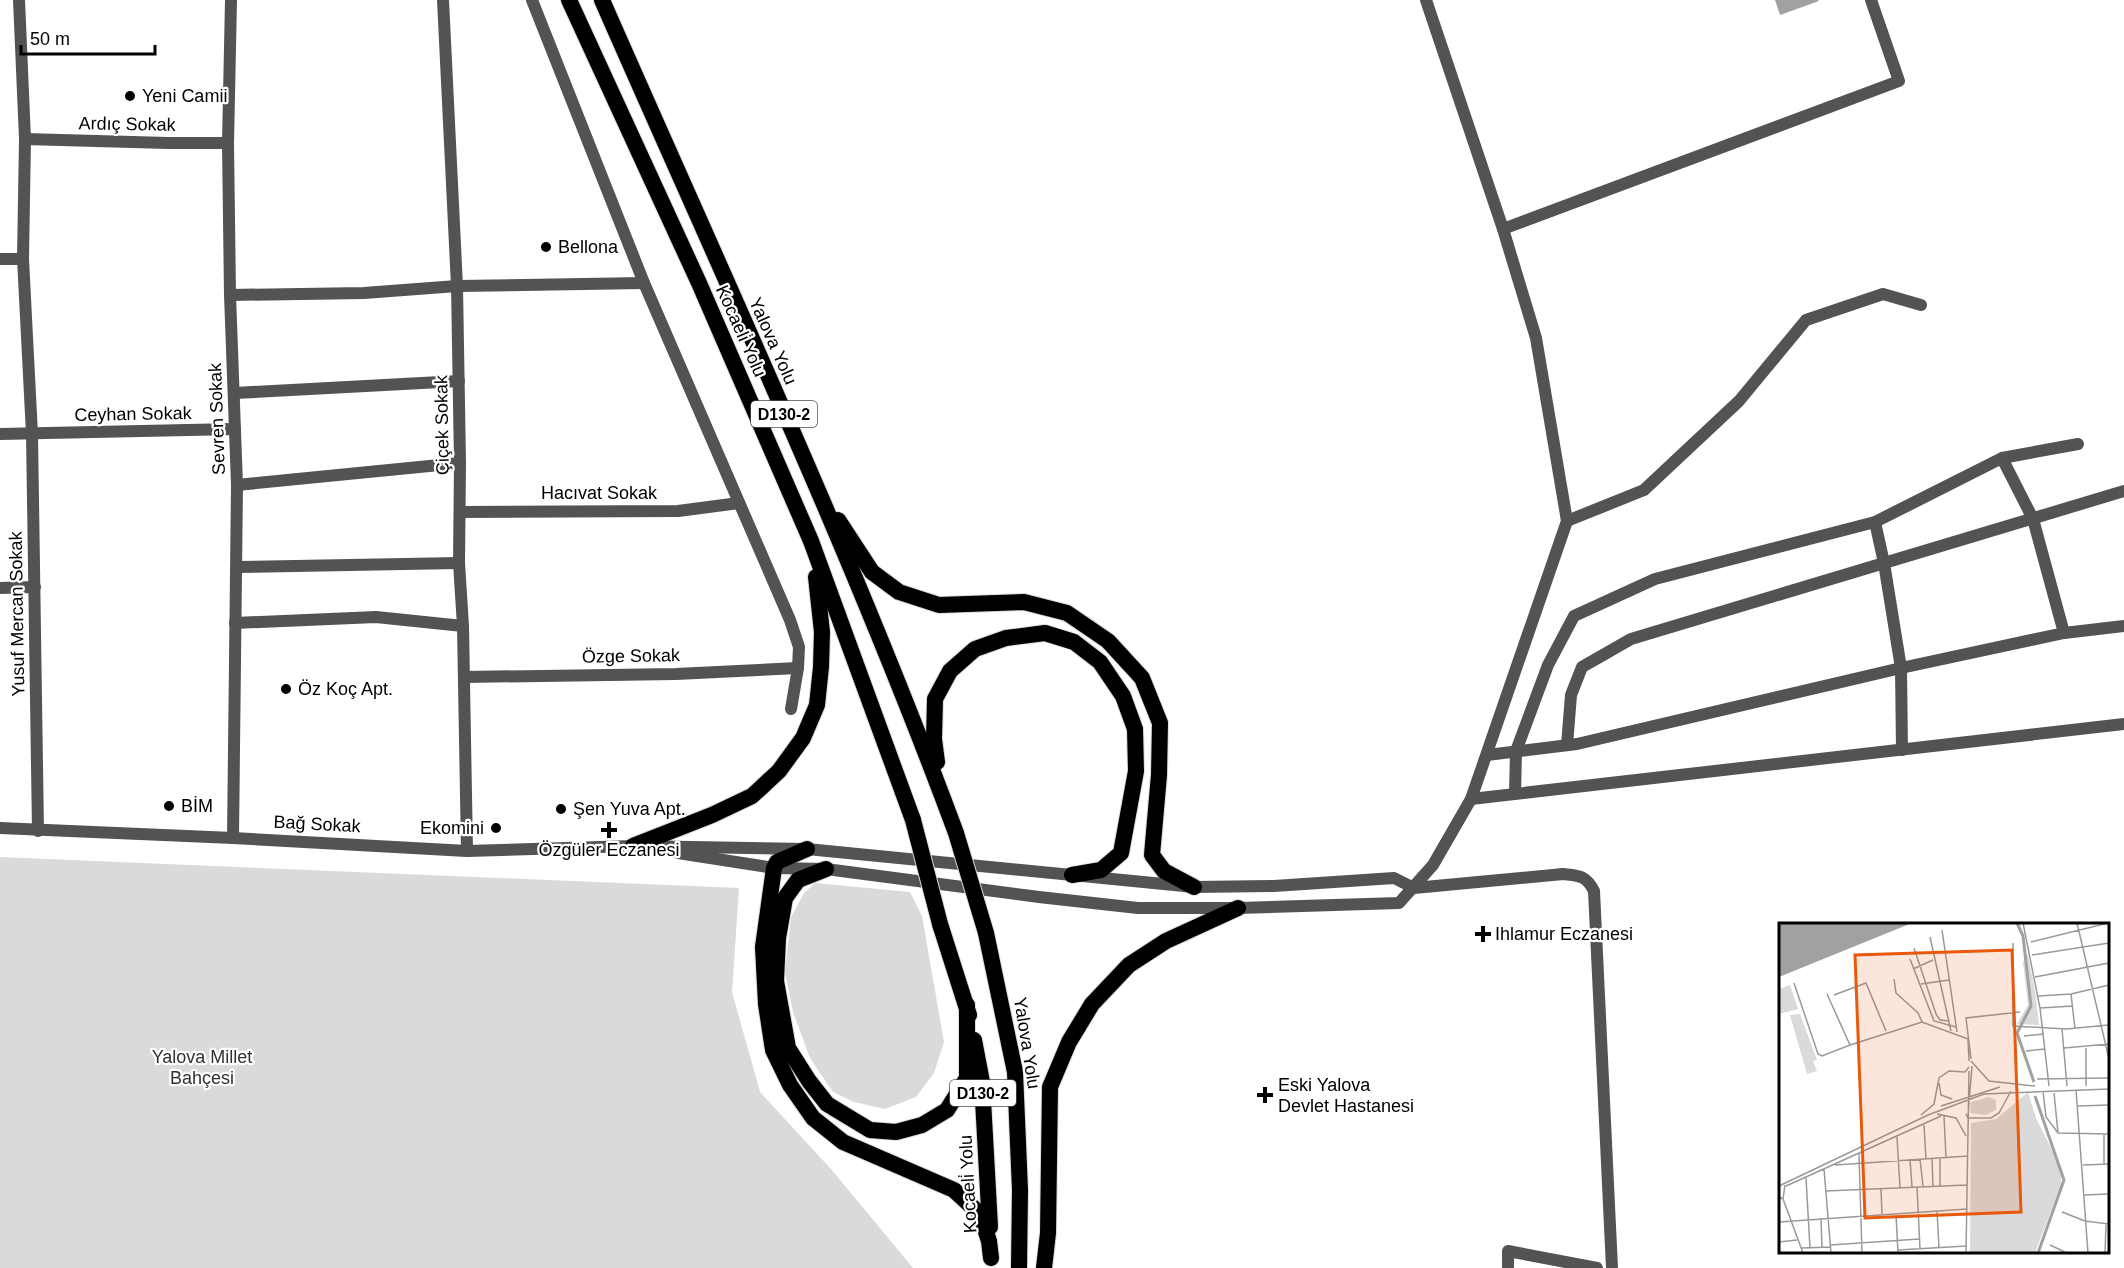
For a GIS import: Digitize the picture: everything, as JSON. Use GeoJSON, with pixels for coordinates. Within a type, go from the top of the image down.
{"type":"FeatureCollection","features":[{"type":"Feature","properties":{"kind":"highway","name":"Kocaeli̇ Yolu"},"geometry":{"type":"LineString","coordinates":[[569,0],[699,283],[811,541],[913,820],[940,924],[967,1005],[982,1082],[991,1263]]}},
{"type":"Feature","properties":{"kind":"highway","name":"Yalova Yolu"},"geometry":{"type":"LineString","coordinates":[[602,0],[817,489],[916,724],[956,833],[986,933],[1015,1072],[1020,1190],[1019,1268]]}},
{"type":"Feature","properties":{"kind":"highway"},"geometry":{"type":"LineString","coordinates":[[817,489],[872,572],[899,592],[939,605],[1024,602],[1067,612],[1108,641],[1142,678],[1160,723],[1152,855],[1164,871],[1194,887]]}},
{"type":"Feature","properties":{"kind":"highway"},"geometry":{"type":"LineString","coordinates":[[633,846],[712,815],[752,796],[779,771],[802,738],[817,705],[821,656],[820,605],[811,541]]}},
{"type":"Feature","properties":{"kind":"highway"},"geometry":{"type":"LineString","coordinates":[[942,796],[934,739],[935,699],[950,671],[975,649],[1006,638],[1045,633],[1074,642],[1100,662],[1123,696],[1135,729],[1136,771],[1121,853],[1101,870],[1072,875]]}},
{"type":"Feature","properties":{"kind":"highway"},"geometry":{"type":"LineString","coordinates":[[807,849],[777,862],[774,868],[764,947],[766,1004],[773,1050],[790,1085],[813,1118],[843,1142],[954,1190],[980,1215],[989,1240],[991,1263]]}},
{"type":"Feature","properties":{"kind":"highway"},"geometry":{"type":"LineString","coordinates":[[826,869],[798,880],[785,898],[778,938],[776,981],[788,1048],[826,1104],[870,1130],[896,1132],[922,1125],[947,1110],[967,1078],[967,1005]]}},
{"type":"Feature","properties":{"kind":"highway"},"geometry":{"type":"LineString","coordinates":[[1044,1268],[1048,1233],[1050,1087],[1068,1041],[1092,1004],[1129,965],[1166,941],[1238,908]]}},
{"type":"Feature","properties":{"kind":"street","name":"Yusuf Mercan Sokak"},"geometry":{"type":"LineString","coordinates":[[19,0],[25,139],[23,259],[32,434],[38,831]]}},
{"type":"Feature","properties":{"kind":"street","name":"Sevren Sokak"},"geometry":{"type":"LineString","coordinates":[[231,0],[228,142],[230,295],[237,484],[233,838]]}},
{"type":"Feature","properties":{"kind":"street","name":"Çiçek Sokak"},"geometry":{"type":"LineString","coordinates":[[443,0],[457,286],[459,563],[463,626],[467,851]]}},
{"type":"Feature","properties":{"kind":"street"},"geometry":{"type":"LineString","coordinates":[[532,0],[644,283],[790,620],[799,647],[791,709]]}},
{"type":"Feature","properties":{"kind":"street"},"geometry":{"type":"LineString","coordinates":[[633,846],[774,868],[826,869],[1138,908],[1238,908],[1399,903],[1414,888],[1432,865],[1471,799],[1568,521],[1536,338],[1503,229],[1426,0]]}},
{"type":"Feature","properties":{"kind":"street"},"geometry":{"type":"LineString","coordinates":[[1503,229],[1899,81],[1871,0]]}},
{"type":"Feature","properties":{"kind":"street","name":"Ardıç Sokak"},"geometry":{"type":"LineString","coordinates":[[25,139],[168,143],[228,142]]}},
{"type":"Feature","properties":{"kind":"street"},"geometry":{"type":"LineString","coordinates":[[0,259],[23,259]]}},
{"type":"Feature","properties":{"kind":"street"},"geometry":{"type":"LineString","coordinates":[[230,295],[364,293],[457,286],[644,283]]}},
{"type":"Feature","properties":{"kind":"street"},"geometry":{"type":"LineString","coordinates":[[1568,521],[1644,490],[1739,401],[1806,320],[1882,294],[1921,305]]}},
{"type":"Feature","properties":{"kind":"street"},"geometry":{"type":"LineString","coordinates":[[235,393],[459,381]]}},
{"type":"Feature","properties":{"kind":"street","name":"Ceyhan Sokak"},"geometry":{"type":"LineString","coordinates":[[0,434],[236,429]]}},
{"type":"Feature","properties":{"kind":"street"},"geometry":{"type":"LineString","coordinates":[[1515,794],[1516,751],[1548,665],[1574,615],[1655,579],[1875,522],[2002,458],[2078,444]]}},
{"type":"Feature","properties":{"kind":"street"},"geometry":{"type":"LineString","coordinates":[[2002,458],[2033,519],[2064,633]]}},
{"type":"Feature","properties":{"kind":"street"},"geometry":{"type":"LineString","coordinates":[[237,484],[460,463]]}},
{"type":"Feature","properties":{"kind":"street"},"geometry":{"type":"LineString","coordinates":[[1567,745],[1571,695],[1582,667],[1631,639],[2124,491]]}},
{"type":"Feature","properties":{"kind":"street","name":"Hacıvat Sokak"},"geometry":{"type":"LineString","coordinates":[[460,512],[678,511],[739,503]]}},
{"type":"Feature","properties":{"kind":"street"},"geometry":{"type":"LineString","coordinates":[[1875,522],[1901,668],[1902,750]]}},
{"type":"Feature","properties":{"kind":"street"},"geometry":{"type":"LineString","coordinates":[[237,567],[459,563]]}},
{"type":"Feature","properties":{"kind":"street"},"geometry":{"type":"LineString","coordinates":[[0,588],[35,587]]}},
{"type":"Feature","properties":{"kind":"street"},"geometry":{"type":"LineString","coordinates":[[235,622],[376,617],[463,626]]}},
{"type":"Feature","properties":{"kind":"street"},"geometry":{"type":"LineString","coordinates":[[1487,755],[1567,745],[2064,633],[2124,626]]}},
{"type":"Feature","properties":{"kind":"street","name":"Özge Sokak"},"geometry":{"type":"LineString","coordinates":[[464,677],[676,674],[798,668]]}},
{"type":"Feature","properties":{"kind":"street"},"geometry":{"type":"LineString","coordinates":[[1471,799],[2124,724]]}},
{"type":"Feature","properties":{"kind":"street","name":"Bağ Sokak"},"geometry":{"type":"LineString","coordinates":[[0,828],[467,851],[633,846]]}},
{"type":"Feature","properties":{"kind":"street"},"geometry":{"type":"LineString","coordinates":[[633,846],[807,849],[1194,887],[1274,886],[1394,878],[1414,888],[1563,874],[1589,880],[1594,891],[1612,1268]]}},
{"type":"Feature","properties":{"kind":"street"},"geometry":{"type":"LineString","coordinates":[[1508,1268],[1508,1251],[1597,1268]]}},
{"type":"Feature","properties":{"kind":"green space","name":"Yalova Millet Bahçesi"},"geometry":{"type":"Polygon","coordinates":[[[0,857],[739,888],[732,992],[760,1092],[831,1169],[913,1268],[0,1268],[0,857]]]}},
{"type":"Feature","properties":{"kind":"green space"},"geometry":{"type":"Polygon","coordinates":[[[815,883],[910,892],[922,916],[944,1042],[934,1073],[916,1097],[885,1109],[854,1102],[833,1092],[810,1058],[793,1012],[785,972],[791,917],[804,893],[815,883]]]}},
{"type":"Feature","properties":{"kind":"shaded area"},"geometry":{"type":"Polygon","coordinates":[[[1775,0],[1818,0],[1819,1],[1780,15],[1775,0]]]}},
{"type":"Feature","properties":{"kind":"place","name":"Yeni Camii"},"geometry":{"type":"Point","coordinates":[130,96]}},
{"type":"Feature","properties":{"kind":"place","name":"Bellona"},"geometry":{"type":"Point","coordinates":[546,247]}},
{"type":"Feature","properties":{"kind":"place","name":"Öz Koç Apt."},"geometry":{"type":"Point","coordinates":[286,689]}},
{"type":"Feature","properties":{"kind":"place","name":"BİM"},"geometry":{"type":"Point","coordinates":[169,806]}},
{"type":"Feature","properties":{"kind":"place","name":"Şen Yuva Apt."},"geometry":{"type":"Point","coordinates":[561,809]}},
{"type":"Feature","properties":{"kind":"place","name":"Ekomini"},"geometry":{"type":"Point","coordinates":[496,828]}},
{"type":"Feature","properties":{"kind":"place","name":"Özgüler Eczanesi"},"geometry":{"type":"Point","coordinates":[609,830]}},
{"type":"Feature","properties":{"kind":"place","name":"Ihlamur Eczanesi"},"geometry":{"type":"Point","coordinates":[1483,934]}},
{"type":"Feature","properties":{"kind":"place","name":"Eski Yalova Devlet Hastanesi"},"geometry":{"type":"Point","coordinates":[1265,1095]}}]}
